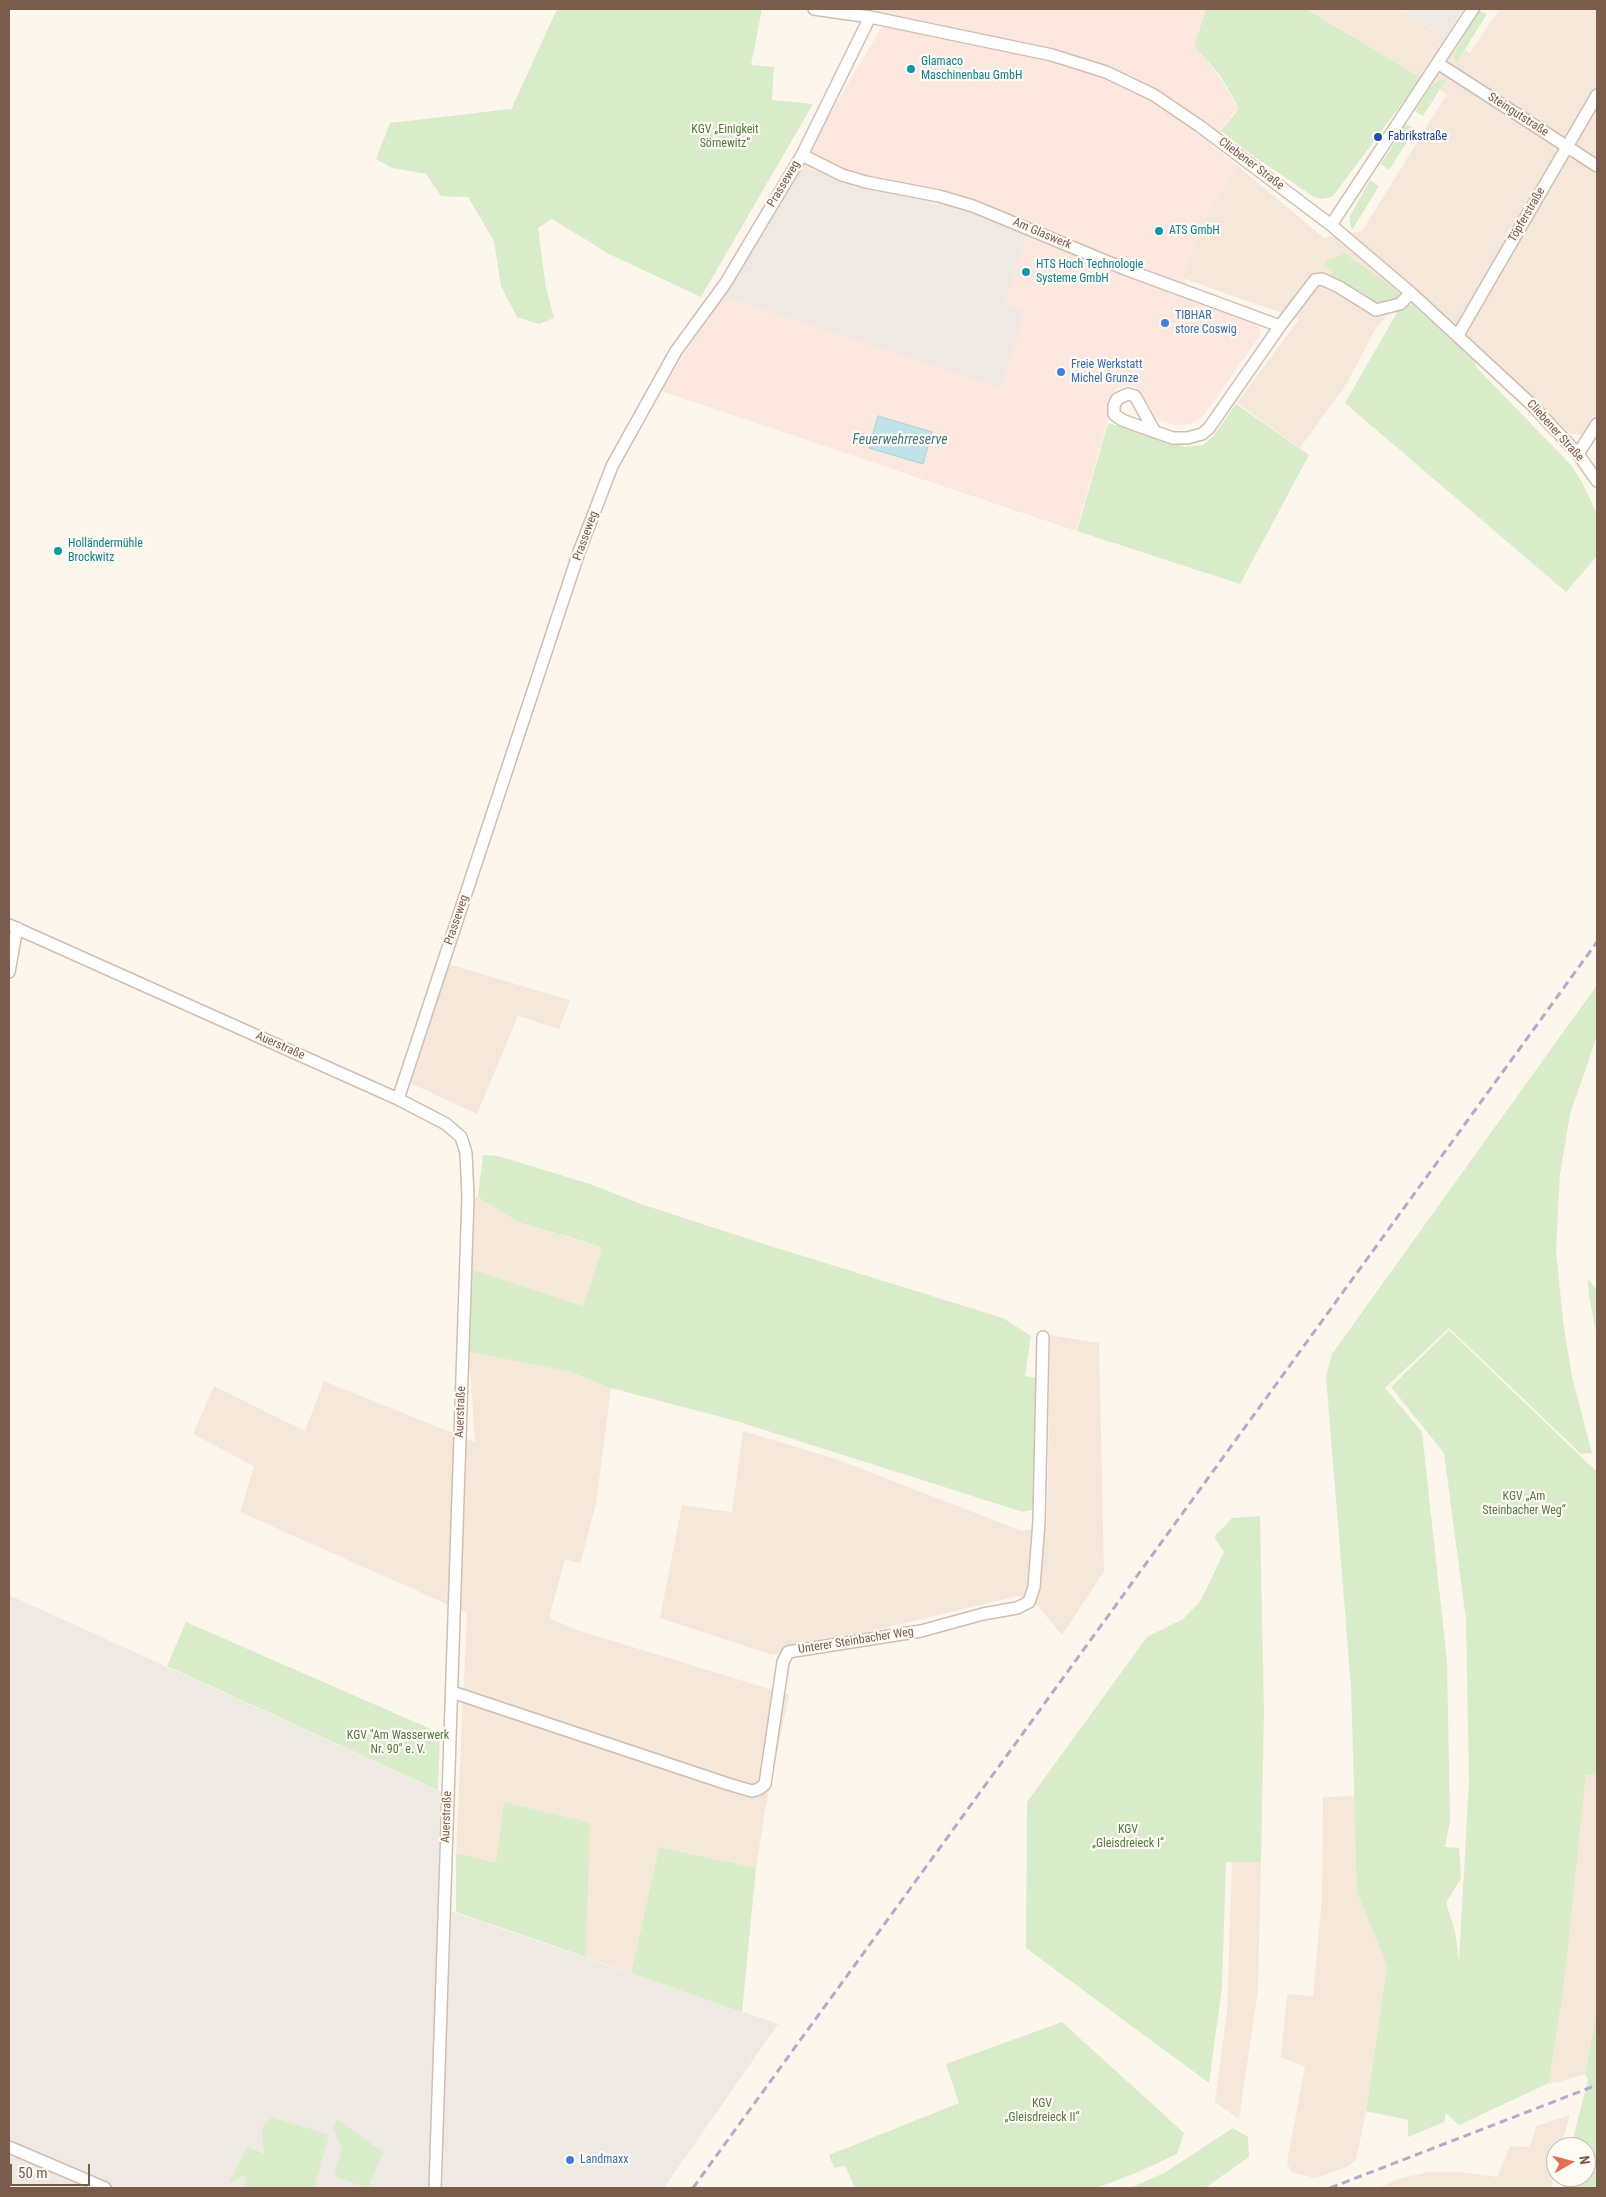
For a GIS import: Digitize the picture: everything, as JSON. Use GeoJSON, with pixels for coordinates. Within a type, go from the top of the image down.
{"type":"FeatureCollection","features":[{"type":"Feature","properties":{"kind":"street","name":"Cliebener Straße"},"geometry":{"type":"LineString","coordinates":[[814,9],[870,17],[998,42],[1052,55],[1087,65],[1121,78],[1154,95],[1175,108],[1331,225],[1411,293],[1532,405],[1578,454],[1597,481]]}},
{"type":"Feature","properties":{"kind":"street"},"geometry":{"type":"LineString","coordinates":[[1331,225],[1474,9]]}},
{"type":"Feature","properties":{"kind":"street","name":"Prasseweg"},"geometry":{"type":"LineString","coordinates":[[398,1099],[576,561],[612,466],[676,351],[725,284],[802,155],[870,17]]}},
{"type":"Feature","properties":{"kind":"street","name":"Steingutstraße"},"geometry":{"type":"LineString","coordinates":[[1439,64],[1597,166]]}},
{"type":"Feature","properties":{"kind":"street","name":"Töpferstraße"},"geometry":{"type":"LineString","coordinates":[[1458,335],[1597,95]]}},
{"type":"Feature","properties":{"kind":"street","name":"Am Glaswerk"},"geometry":{"type":"LineString","coordinates":[[802,155],[842,175],[866,182],[939,196],[973,206],[1125,269],[1280,326]]}},
{"type":"Feature","properties":{"kind":"street"},"geometry":{"type":"LineString","coordinates":[[1155,432],[1173,438],[1187,438],[1202,434],[1209,428],[1280,326],[1315,280],[1322,279],[1339,287],[1376,310],[1400,304],[1411,293]]}},
{"type":"Feature","properties":{"kind":"street"},"geometry":{"type":"LineString","coordinates":[[1578,454],[1597,424]]}},
{"type":"Feature","properties":{"kind":"street"},"geometry":{"type":"LineString","coordinates":[[9,972],[13,926]]}},
{"type":"Feature","properties":{"kind":"street","name":"Auerstraße"},"geometry":{"type":"LineString","coordinates":[[13,926],[398,1099],[446,1124],[461,1137],[466,1153],[468,1196],[435,2188]]}},
{"type":"Feature","properties":{"kind":"street","name":"Unterer Steinbacher Weg"},"geometry":{"type":"LineString","coordinates":[[452,1692],[728,1784],[752,1791],[759,1789],[765,1784],[783,1662],[788,1652],[921,1631],[983,1614],[1017,1608],[1028,1602],[1034,1588],[1039,1512],[1043,1337]]}},
{"type":"Feature","properties":{"kind":"street"},"geometry":{"type":"LineString","coordinates":[[9,2147],[105,2188]]}},
{"type":"Feature","properties":{"kind":"shaded area"},"geometry":{"type":"Polygon","coordinates":[[[849,9],[1206,9],[1194,46],[1219,76],[1239,109],[1234,112],[1211,145],[1239,167],[1208,211],[1182,278],[1210,306],[1249,320],[1258,326],[1261,334],[1203,416],[1191,424],[1176,425],[1158,420],[1139,389],[1129,385],[1118,387],[1110,397],[1107,423],[1076,531],[661,391],[708,317],[889,15],[849,9]]]}},
{"type":"Feature","properties":{"kind":"shaded area"},"geometry":{"type":"Polygon","coordinates":[[[1308,9],[1402,9],[1470,53],[1499,9],[1597,9],[1597,438],[1595,436],[1571,434],[1412,287],[1376,328],[1347,383],[1300,448],[1237,403],[1299,319],[1182,278],[1208,211],[1231,177],[1239,167],[1324,238],[1362,231],[1447,94],[1308,9]]]}},
{"type":"Feature","properties":{"kind":"shaded area"},"geometry":{"type":"Polygon","coordinates":[[[1403,9],[1464,9],[1446,37],[1403,9]]]}},
{"type":"Feature","properties":{"kind":"shaded area"},"geometry":{"type":"Polygon","coordinates":[[[805,170],[819,171],[873,190],[927,199],[928,202],[944,207],[946,203],[955,205],[989,217],[991,221],[1004,226],[1009,225],[1026,234],[1005,305],[1024,311],[1000,387],[723,296],[761,234],[766,233],[773,219],[771,216],[796,175],[805,170]]]}},
{"type":"Feature","properties":{"kind":"shaded area"},"geometry":{"type":"Polygon","coordinates":[[[448,964],[570,1000],[559,1029],[518,1016],[477,1114],[408,1082],[448,964]]]}},
{"type":"Feature","properties":{"kind":"shaded area"},"geometry":{"type":"Polygon","coordinates":[[[478,1197],[518,1222],[600,1247],[601,1251],[583,1306],[471,1269],[473,1198],[478,1197]]]}},
{"type":"Feature","properties":{"kind":"shaded area"},"geometry":{"type":"Polygon","coordinates":[[[1050,1335],[1099,1343],[1104,1571],[1062,1635],[1036,1604],[1018,1596],[772,1655],[660,1618],[682,1505],[732,1512],[743,1431],[833,1458],[1022,1531],[1047,1527],[1050,1335]]]}},
{"type":"Feature","properties":{"kind":"shaded area"},"geometry":{"type":"Polygon","coordinates":[[[469,1352],[571,1372],[611,1388],[596,1504],[580,1564],[565,1559],[549,1618],[577,1630],[789,1695],[765,1811],[756,1868],[659,1847],[631,1973],[586,1957],[589,1823],[496,1864],[456,1853],[467,1613],[240,1512],[254,1466],[193,1434],[214,1386],[305,1431],[324,1381],[475,1442],[469,1352]]]}},
{"type":"Feature","properties":{"kind":"shaded area"},"geometry":{"type":"Polygon","coordinates":[[[9,1595],[442,1792],[439,1907],[778,2024],[664,2188],[9,2188],[9,1595]]]}},
{"type":"Feature","properties":{"kind":"shaded area"},"geometry":{"type":"Polygon","coordinates":[[[1586,1774],[1597,1775],[1597,2011],[1585,2074],[1549,2083],[1564,1985],[1586,1774]]]}},
{"type":"Feature","properties":{"kind":"shaded area"},"geometry":{"type":"Polygon","coordinates":[[[1355,1796],[1358,1894],[1387,1966],[1366,2111],[1356,2160],[1347,2167],[1315,2178],[1291,2172],[1287,2162],[1305,2066],[1281,2058],[1287,1994],[1313,1996],[1322,1897],[1323,1797],[1355,1796]]]}},
{"type":"Feature","properties":{"kind":"shaded area"},"geometry":{"type":"Polygon","coordinates":[[[1232,1861],[1261,1862],[1258,1990],[1239,2119],[1215,2102],[1227,2012],[1232,1861]]]}},
{"type":"Feature","properties":{"kind":"shaded area"},"geometry":{"type":"Polygon","coordinates":[[[1570,2115],[1564,2137],[1546,2137],[1546,2187],[1551,2188],[1378,2188],[1402,2178],[1429,2172],[1459,2172],[1497,2177],[1510,2146],[1530,2147],[1536,2126],[1570,2115]]]}},
{"type":"Feature","properties":{"kind":"green space","name":"KGV „Einigkeit Sörnewitz“"},"geometry":{"type":"Polygon","coordinates":[[[557,9],[762,9],[751,65],[774,67],[772,100],[813,104],[701,297],[609,254],[552,219],[538,228],[546,288],[554,318],[539,324],[517,317],[501,286],[494,241],[468,197],[441,196],[426,174],[392,168],[376,159],[390,123],[510,109],[510,112],[557,9]]]}},
{"type":"Feature","properties":{"kind":"green space"},"geometry":{"type":"Polygon","coordinates":[[[1206,9],[1307,9],[1421,78],[1333,196],[1323,199],[1314,197],[1249,153],[1221,131],[1239,108],[1220,75],[1194,46],[1206,9]]]}},
{"type":"Feature","properties":{"kind":"green space"},"geometry":{"type":"Polygon","coordinates":[[[1480,10],[1487,14],[1456,64],[1454,55],[1458,45],[1480,10]]]}},
{"type":"Feature","properties":{"kind":"green space"},"geometry":{"type":"Polygon","coordinates":[[[1440,80],[1446,80],[1423,116],[1415,111],[1429,88],[1440,80]]]}},
{"type":"Feature","properties":{"kind":"green space"},"geometry":{"type":"Polygon","coordinates":[[[1406,124],[1415,129],[1389,170],[1381,164],[1406,124]]]}},
{"type":"Feature","properties":{"kind":"green space"},"geometry":{"type":"Polygon","coordinates":[[[1370,180],[1379,186],[1352,230],[1350,216],[1370,180]]]}},
{"type":"Feature","properties":{"kind":"green space"},"geometry":{"type":"Polygon","coordinates":[[[1343,252],[1401,295],[1396,301],[1377,305],[1366,301],[1330,276],[1333,272],[1324,265],[1328,260],[1343,252]]]}},
{"type":"Feature","properties":{"kind":"green space"},"geometry":{"type":"Polygon","coordinates":[[[1412,304],[1474,361],[1477,368],[1571,465],[1583,484],[1597,514],[1597,556],[1566,592],[1345,403],[1399,309],[1412,304]]]}},
{"type":"Feature","properties":{"kind":"green space"},"geometry":{"type":"Polygon","coordinates":[[[1236,404],[1309,455],[1240,584],[1077,531],[1108,423],[1185,447],[1203,445],[1214,435],[1236,404]]]}},
{"type":"Feature","properties":{"kind":"green space","name":"KGV „Am Steinbacher Weg“"},"geometry":{"type":"Polygon","coordinates":[[[1597,985],[1597,1036],[1570,1114],[1560,1174],[1556,1250],[1563,1321],[1572,1377],[1592,1453],[1581,1454],[1449,1328],[1385,1388],[1422,1432],[1447,1661],[1450,1821],[1445,1847],[1459,1848],[1461,1878],[1446,1903],[1455,1931],[1459,1961],[1469,1781],[1466,1620],[1444,1453],[1391,1387],[1449,1330],[1597,1472],[1597,1775],[1586,1775],[1564,1985],[1549,2083],[1459,2125],[1446,2113],[1444,2122],[1408,2137],[1408,2120],[1366,2111],[1387,1966],[1357,1892],[1351,1687],[1326,1376],[1332,1354],[1597,985]]]}},
{"type":"Feature","properties":{"kind":"green space"},"geometry":{"type":"Polygon","coordinates":[[[483,1155],[498,1156],[590,1184],[641,1204],[764,1244],[1003,1318],[1031,1336],[1025,1376],[1042,1379],[1041,1508],[1023,1512],[736,1421],[611,1388],[571,1372],[469,1352],[471,1269],[583,1306],[601,1251],[600,1247],[586,1242],[518,1222],[478,1197],[483,1155]]]}},
{"type":"Feature","properties":{"kind":"green space"},"geometry":{"type":"Polygon","coordinates":[[[1588,1279],[1597,1290],[1597,1337],[1589,1296],[1588,1279]]]}},
{"type":"Feature","properties":{"kind":"green space","name":"KGV „Gleisdreieck I“"},"geometry":{"type":"Polygon","coordinates":[[[1260,1516],[1264,1711],[1261,1862],[1226,1862],[1222,1987],[1209,2083],[1026,1948],[1027,1802],[1147,1637],[1183,1619],[1200,1602],[1224,1552],[1214,1537],[1232,1518],[1260,1516]]]}},
{"type":"Feature","properties":{"kind":"green space","name":"KGV \"Am Wasserwerk Nr. 90\" e. V."},"geometry":{"type":"Polygon","coordinates":[[[186,1622],[440,1733],[438,1790],[167,1666],[186,1622]]]}},
{"type":"Feature","properties":{"kind":"green space"},"geometry":{"type":"Polygon","coordinates":[[[504,1802],[590,1823],[586,1957],[456,1912],[456,1853],[496,1863],[504,1802]]]}},
{"type":"Feature","properties":{"kind":"green space"},"geometry":{"type":"Polygon","coordinates":[[[659,1847],[756,1868],[742,2012],[631,1973],[659,1847]]]}},
{"type":"Feature","properties":{"kind":"green space"},"geometry":{"type":"Polygon","coordinates":[[[1597,2011],[1597,2188],[1562,2188],[1596,2187],[1596,2137],[1574,2137],[1588,2080],[1585,2074],[1597,2011]]]}},
{"type":"Feature","properties":{"kind":"green space","name":"KGV „Gleisdreieck II“"},"geometry":{"type":"Polygon","coordinates":[[[1062,2022],[1184,2133],[1177,2154],[1097,2188],[855,2188],[845,2166],[834,2168],[829,2155],[959,2103],[946,2064],[1062,2022]]]}},
{"type":"Feature","properties":{"kind":"green space"},"geometry":{"type":"Polygon","coordinates":[[[272,2117],[329,2135],[314,2188],[248,2188],[245,2187],[246,2175],[229,2183],[247,2147],[264,2154],[262,2128],[272,2117]]]}},
{"type":"Feature","properties":{"kind":"green space"},"geometry":{"type":"Polygon","coordinates":[[[338,2120],[383,2152],[368,2188],[334,2176],[342,2148],[332,2126],[338,2120]]]}},
{"type":"Feature","properties":{"kind":"green space"},"geometry":{"type":"Polygon","coordinates":[[[1233,2128],[1248,2137],[1249,2157],[1205,2188],[1130,2188],[1164,2173],[1233,2128]]]}},
{"type":"Feature","properties":{"kind":"water","name":"Feuerwehrreserve"},"geometry":{"type":"Polygon","coordinates":[[[878,416],[932,432],[923,464],[869,448],[878,416]]]}},
{"type":"Feature","properties":{"kind":"railway"},"geometry":{"type":"LineString","coordinates":[[693,2188],[1597,942]]}},
{"type":"Feature","properties":{"kind":"railway"},"geometry":{"type":"LineString","coordinates":[[1330,2188],[1597,2085]]}},
{"type":"Feature","properties":{"kind":"place","name":"Glamaco Maschinenbau GmbH"},"geometry":{"type":"Point","coordinates":[911,69]}},
{"type":"Feature","properties":{"kind":"place","name":"Fabrikstraße"},"geometry":{"type":"Point","coordinates":[1378,137]}},
{"type":"Feature","properties":{"kind":"place","name":"ATS GmbH"},"geometry":{"type":"Point","coordinates":[1159,231]}},
{"type":"Feature","properties":{"kind":"place","name":"HTS Hoch Technologie Systeme GmbH"},"geometry":{"type":"Point","coordinates":[1026,272]}},
{"type":"Feature","properties":{"kind":"place","name":"TIBHAR store Coswig"},"geometry":{"type":"Point","coordinates":[1165,323]}},
{"type":"Feature","properties":{"kind":"place","name":"Freie Werkstatt Michel Grunze"},"geometry":{"type":"Point","coordinates":[1061,372]}},
{"type":"Feature","properties":{"kind":"place","name":"Holländermühle Brockwitz"},"geometry":{"type":"Point","coordinates":[58,551]}},
{"type":"Feature","properties":{"kind":"place","name":"Landmaxx"},"geometry":{"type":"Point","coordinates":[570,2160]}}]}
